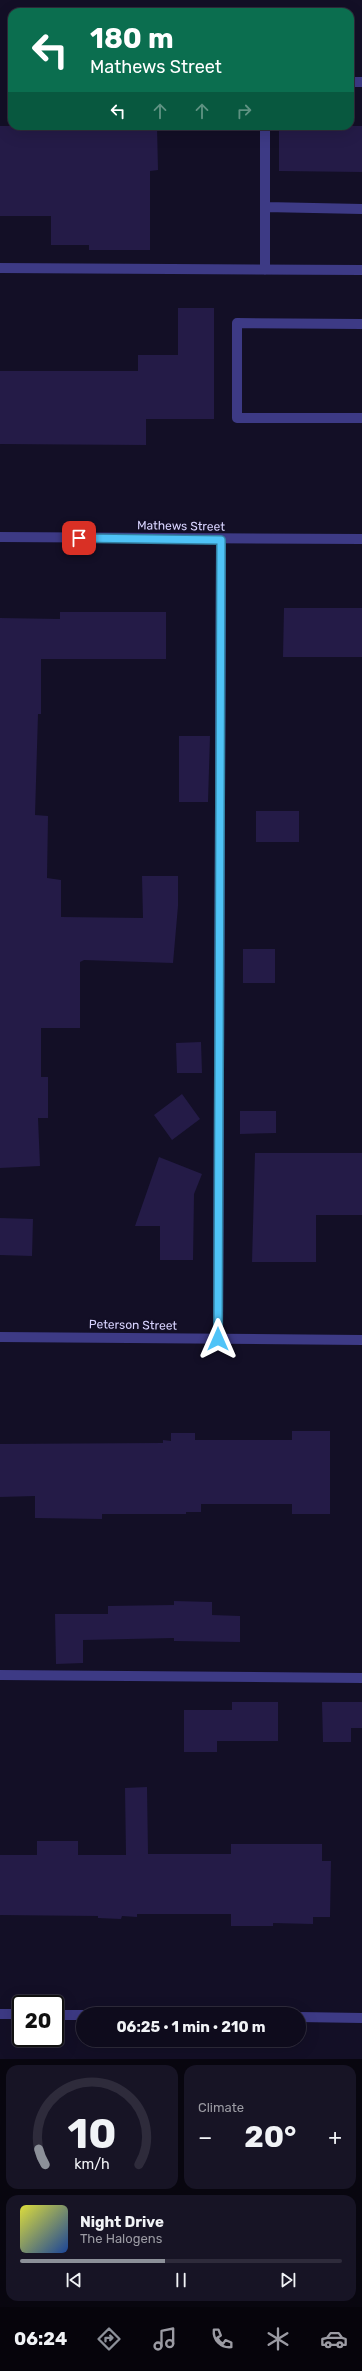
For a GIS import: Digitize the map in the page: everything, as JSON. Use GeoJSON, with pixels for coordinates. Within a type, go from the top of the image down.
{"type":"FeatureCollection","features":[{"type":"Feature","properties":{"kind":"street"},"geometry":{"type":"LineString","coordinates":[[265,130],[265,270]]}},
{"type":"Feature","properties":{"kind":"street"},"geometry":{"type":"LineString","coordinates":[[265,207],[362,209]]}},
{"type":"Feature","properties":{"kind":"street"},"geometry":{"type":"LineString","coordinates":[[0,268],[362,270]]}},
{"type":"Feature","properties":{"kind":"street"},"geometry":{"type":"LineString","coordinates":[[362,324],[237,323],[237,418],[362,418]]}},
{"type":"Feature","properties":{"kind":"street","name":"Mathews Street"},"geometry":{"type":"LineString","coordinates":[[0,537],[362,540]]}},
{"type":"Feature","properties":{"kind":"street"},"geometry":{"type":"LineString","coordinates":[[218,1339],[221,540]]}},
{"type":"Feature","properties":{"kind":"street","name":"Peterson Street"},"geometry":{"type":"LineString","coordinates":[[0,1337],[362,1340]]}},
{"type":"Feature","properties":{"kind":"street"},"geometry":{"type":"LineString","coordinates":[[0,1675],[362,1678]]}},
{"type":"Feature","properties":{"kind":"street"},"geometry":{"type":"LineString","coordinates":[[0,2014],[12,2014]]}},
{"type":"Feature","properties":{"kind":"street"},"geometry":{"type":"LineString","coordinates":[[64,2015],[76,2015]]}},
{"type":"Feature","properties":{"kind":"street"},"geometry":{"type":"LineString","coordinates":[[306,2017],[362,2018]]}},
{"type":"Feature","properties":{"kind":"building"},"geometry":{"type":"Polygon","coordinates":[[[0,126],[8,126],[8,130],[157,130],[158,170],[150,171],[150,250],[89,250],[89,245],[51,245],[51,216],[0,216],[0,126]]]}},
{"type":"Feature","properties":{"kind":"building"},"geometry":{"type":"Polygon","coordinates":[[[354,126],[362,126],[362,172],[279,171],[279,130],[354,130],[354,126]]]}},
{"type":"Feature","properties":{"kind":"building"},"geometry":{"type":"Polygon","coordinates":[[[178,308],[214,308],[214,419],[146,419],[146,445],[0,444],[0,371],[138,371],[138,355],[178,355],[178,308]]]}},
{"type":"Feature","properties":{"kind":"building"},"geometry":{"type":"Polygon","coordinates":[[[284,608],[362,608],[362,657],[283,657],[284,608]]]}},
{"type":"Feature","properties":{"kind":"building"},"geometry":{"type":"Polygon","coordinates":[[[60,612],[166,612],[166,659],[41,659],[41,714],[38,714],[35,815],[48,816],[47,878],[61,880],[61,917],[143,918],[142,876],[178,876],[178,906],[173,963],[84,960],[80,962],[80,1028],[41,1028],[41,1077],[48,1077],[48,1118],[38,1118],[40,1166],[0,1168],[0,618],[60,619],[60,612]]]}},
{"type":"Feature","properties":{"kind":"building"},"geometry":{"type":"Polygon","coordinates":[[[179,736],[210,736],[208,802],[179,802],[179,736]]]}},
{"type":"Feature","properties":{"kind":"building"},"geometry":{"type":"Polygon","coordinates":[[[256,811],[299,811],[299,842],[256,842],[256,811]]]}},
{"type":"Feature","properties":{"kind":"building"},"geometry":{"type":"Polygon","coordinates":[[[243,949],[275,949],[275,983],[243,983],[243,949]]]}},
{"type":"Feature","properties":{"kind":"building"},"geometry":{"type":"Polygon","coordinates":[[[201,1042],[202,1073],[177,1073],[176,1043],[201,1042]]]}},
{"type":"Feature","properties":{"kind":"building"},"geometry":{"type":"Polygon","coordinates":[[[182,1094],[200,1119],[172,1140],[154,1115],[182,1094]]]}},
{"type":"Feature","properties":{"kind":"building"},"geometry":{"type":"Polygon","coordinates":[[[240,1111],[276,1111],[276,1133],[240,1134],[240,1111]]]}},
{"type":"Feature","properties":{"kind":"building"},"geometry":{"type":"Polygon","coordinates":[[[255,1153],[362,1153],[362,1215],[316,1215],[316,1262],[252,1262],[255,1153]]]}},
{"type":"Feature","properties":{"kind":"building"},"geometry":{"type":"Polygon","coordinates":[[[159,1157],[202,1174],[194,1194],[193,1260],[160,1260],[160,1226],[135,1226],[159,1157]]]}},
{"type":"Feature","properties":{"kind":"building"},"geometry":{"type":"Polygon","coordinates":[[[0,1218],[33,1219],[32,1256],[0,1255],[0,1218]]]}},
{"type":"Feature","properties":{"kind":"building"},"geometry":{"type":"Polygon","coordinates":[[[292,1431],[330,1431],[330,1514],[292,1514],[292,1504],[201,1504],[201,1512],[186,1512],[186,1514],[102,1514],[102,1519],[35,1518],[35,1496],[0,1497],[0,1444],[163,1443],[163,1440],[171,1441],[171,1433],[195,1433],[195,1440],[292,1440],[292,1431]]]}},
{"type":"Feature","properties":{"kind":"building"},"geometry":{"type":"Polygon","coordinates":[[[174,1601],[212,1602],[212,1615],[240,1616],[240,1642],[174,1641],[174,1638],[83,1640],[83,1663],[56,1664],[55,1614],[108,1614],[108,1606],[174,1605],[174,1601]]]}},
{"type":"Feature","properties":{"kind":"building"},"geometry":{"type":"Polygon","coordinates":[[[232,1702],[278,1702],[278,1741],[217,1741],[217,1752],[184,1752],[184,1710],[232,1710],[232,1702]]]}},
{"type":"Feature","properties":{"kind":"building"},"geometry":{"type":"Polygon","coordinates":[[[322,1702],[362,1702],[362,1728],[351,1728],[351,1742],[323,1742],[322,1702]]]}},
{"type":"Feature","properties":{"kind":"building"},"geometry":{"type":"Polygon","coordinates":[[[147,1787],[148,1854],[231,1854],[231,1844],[322,1844],[322,1861],[331,1861],[330,1917],[313,1917],[313,1924],[273,1923],[273,1926],[231,1926],[231,1914],[137,1914],[137,1917],[122,1916],[121,1919],[98,1918],[98,1916],[0,1915],[0,1855],[37,1855],[37,1841],[78,1841],[78,1855],[126,1855],[125,1788],[147,1787]]]}},
{"type":"Feature","properties":{"kind":"route"},"geometry":{"type":"LineString","coordinates":[[79,538],[221,540],[218,1339]]}}]}
